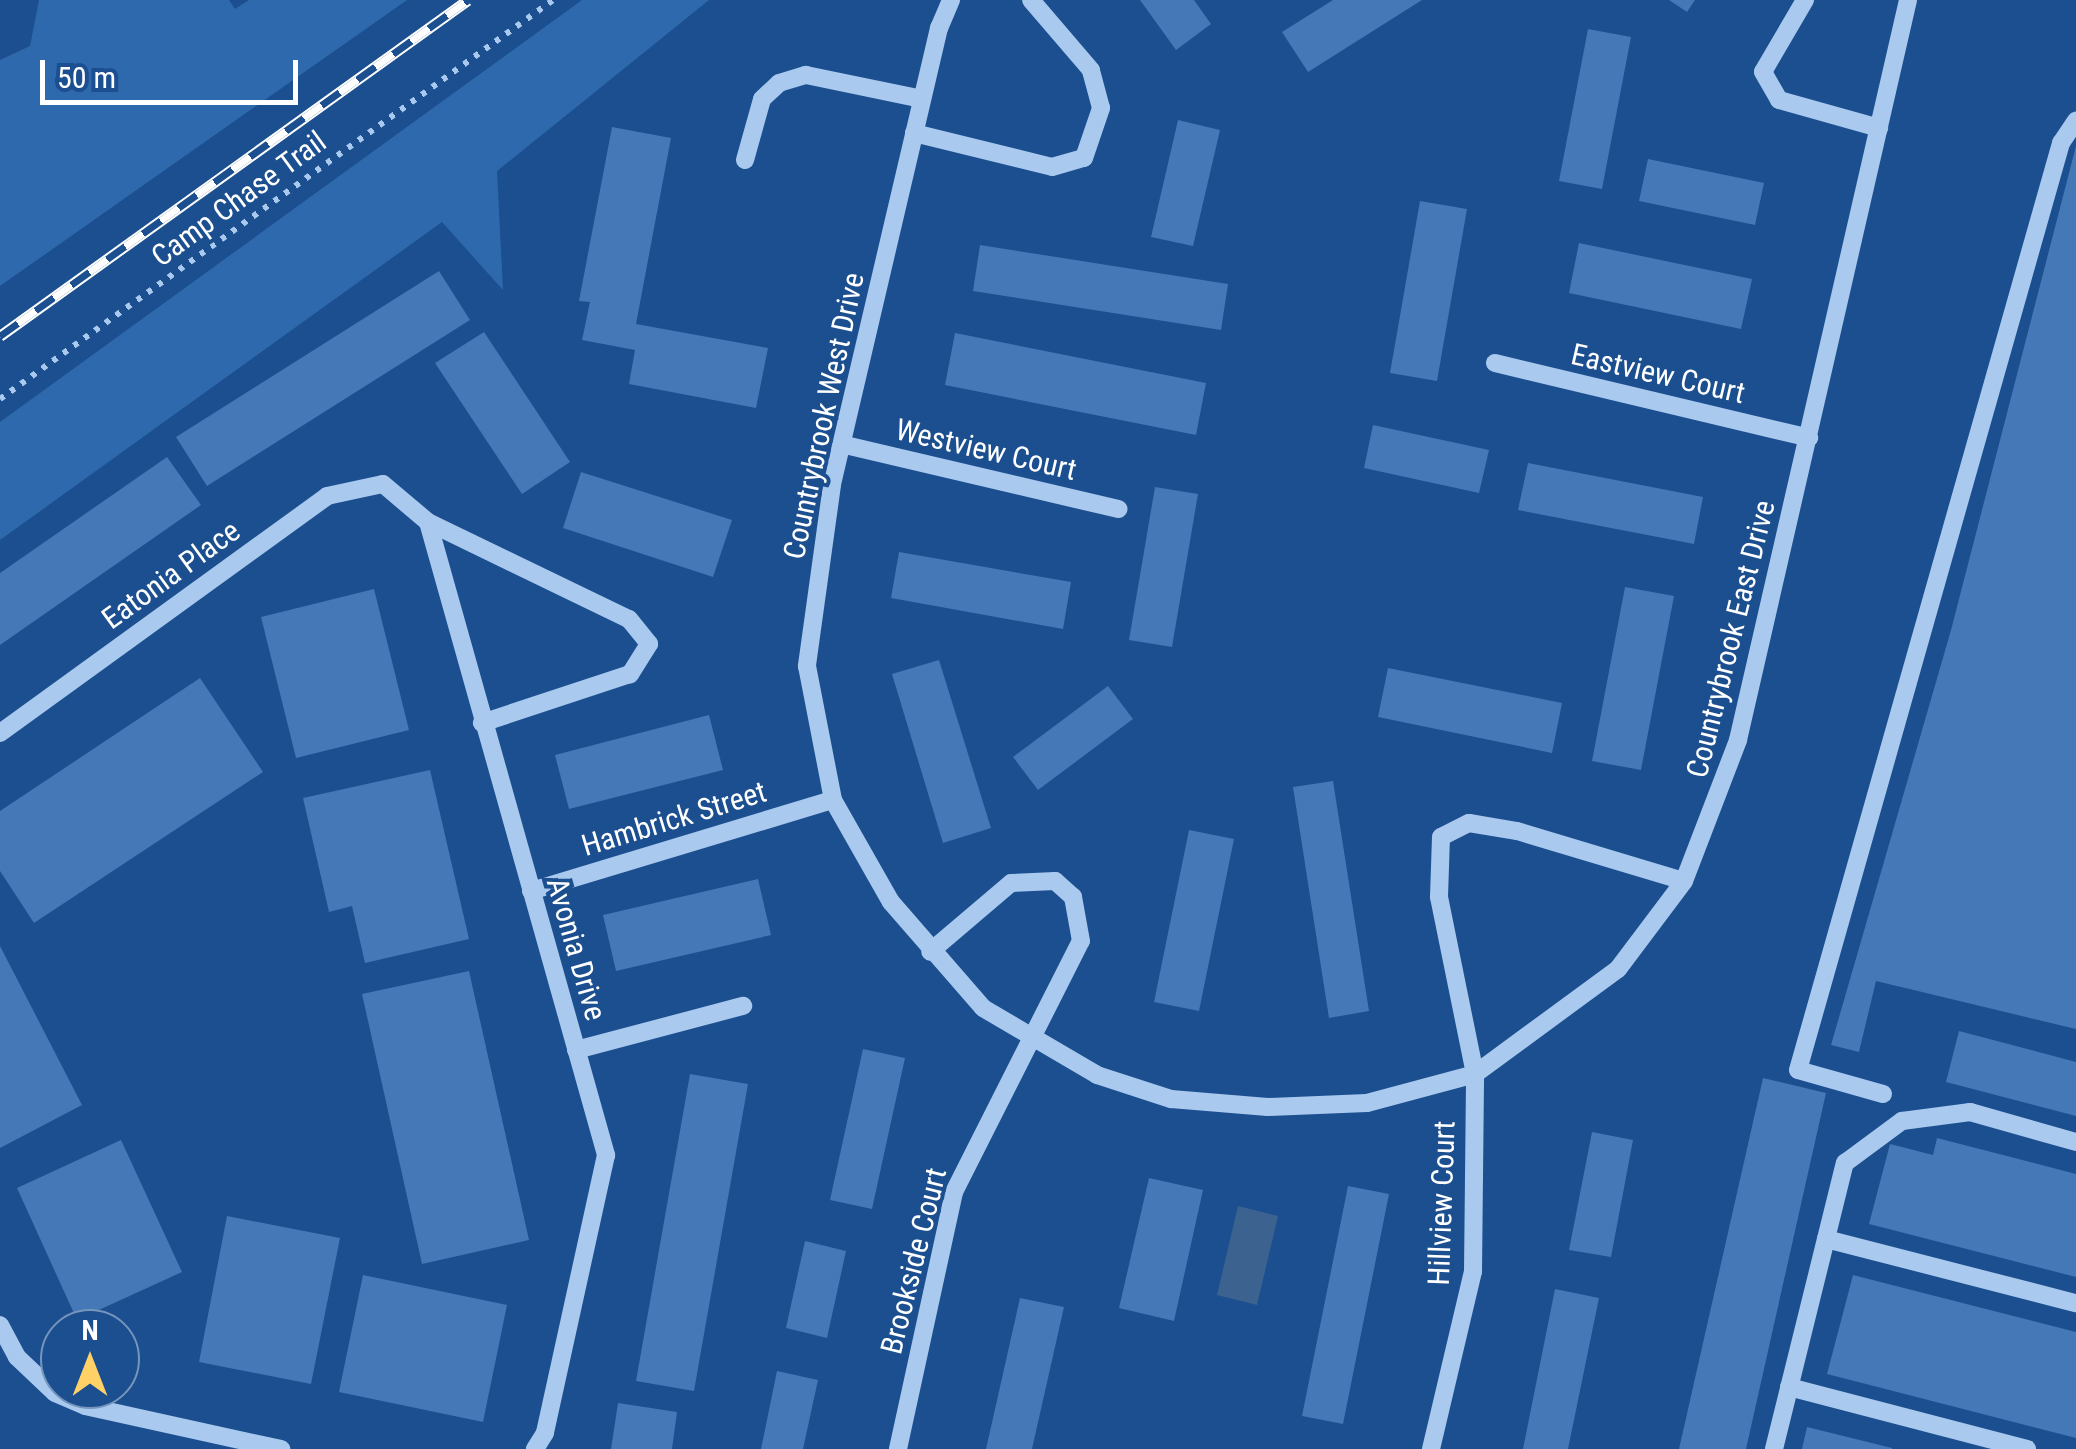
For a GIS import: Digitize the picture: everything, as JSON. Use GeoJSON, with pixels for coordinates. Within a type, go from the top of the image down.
{"type":"FeatureCollection","features":[{"type":"Feature","properties":{"kind":"street","name":"Countrybrook West Drive"},"geometry":{"type":"LineString","coordinates":[[951,0],[922,99],[841,444],[807,666],[833,800],[853,843],[930,952],[982,1008],[1033,1043],[1096,1075],[1171,1098]]}},
{"type":"Feature","properties":{"kind":"street"},"geometry":{"type":"LineString","coordinates":[[914,132],[1052,167],[1084,158],[1101,108],[1091,70],[1030,0]]}},
{"type":"Feature","properties":{"kind":"street"},"geometry":{"type":"LineString","coordinates":[[1805,0],[1763,72],[1779,100],[1878,128]]}},
{"type":"Feature","properties":{"kind":"street","name":"Countrybrook East Drive"},"geometry":{"type":"LineString","coordinates":[[1171,1098],[1268,1107],[1367,1103],[1474,1074],[1618,969],[1684,880],[1738,740],[1908,0]]}},
{"type":"Feature","properties":{"kind":"street"},"geometry":{"type":"LineString","coordinates":[[746,160],[762,99],[778,82],[806,74],[922,99]]}},
{"type":"Feature","properties":{"kind":"street"},"geometry":{"type":"LineString","coordinates":[[1883,1094],[1798,1070],[2060,143],[2076,121]]}},
{"type":"Feature","properties":{"kind":"street","name":"Eastview Court"},"geometry":{"type":"LineString","coordinates":[[1495,363],[1809,438]]}},
{"type":"Feature","properties":{"kind":"street","name":"Westview Court"},"geometry":{"type":"LineString","coordinates":[[841,444],[1118,510]]}},
{"type":"Feature","properties":{"kind":"street","name":"Eatonia Place"},"geometry":{"type":"LineString","coordinates":[[0,733],[327,496],[383,484],[428,522]]}},
{"type":"Feature","properties":{"kind":"street"},"geometry":{"type":"LineString","coordinates":[[428,522],[629,619],[649,644],[630,674],[482,723]]}},
{"type":"Feature","properties":{"kind":"street","name":"Avonia Drive"},"geometry":{"type":"LineString","coordinates":[[428,522],[606,1155],[544,1433],[535,1449]]}},
{"type":"Feature","properties":{"kind":"street","name":"Hambrick Street"},"geometry":{"type":"LineString","coordinates":[[531,891],[833,800]]}},
{"type":"Feature","properties":{"kind":"street","name":"Hillview Court"},"geometry":{"type":"LineString","coordinates":[[1431,1449],[1473,1272],[1474,1074],[1439,897],[1440,837],[1469,823],[1517,831],[1684,880]]}},
{"type":"Feature","properties":{"kind":"street","name":"Brookside Court"},"geometry":{"type":"LineString","coordinates":[[898,1449],[954,1192],[1002,1085],[1033,1043],[1080,942],[1073,897],[1054,880],[1011,883],[930,952]]}},
{"type":"Feature","properties":{"kind":"street"},"geometry":{"type":"LineString","coordinates":[[576,1050],[743,1006]]}},
{"type":"Feature","properties":{"kind":"street"},"geometry":{"type":"LineString","coordinates":[[1774,1449],[1846,1164],[1902,1121],[1970,1112],[2076,1142]]}},
{"type":"Feature","properties":{"kind":"street"},"geometry":{"type":"LineString","coordinates":[[1826,1239],[2076,1303]]}},
{"type":"Feature","properties":{"kind":"street"},"geometry":{"type":"LineString","coordinates":[[0,1325],[17,1357],[55,1394],[281,1449]]}},
{"type":"Feature","properties":{"kind":"street"},"geometry":{"type":"LineString","coordinates":[[1790,1387],[2027,1449]]}},
{"type":"Feature","properties":{"kind":"path","name":"Camp Chase Trail"},"geometry":{"type":"LineString","coordinates":[[0,399],[553,0]]}},
{"type":"Feature","properties":{"kind":"shaded area"},"geometry":{"type":"Polygon","coordinates":[[[39,0],[229,0],[235,9],[249,0],[407,0],[0,286],[0,60],[30,46],[39,0]]]}},
{"type":"Feature","properties":{"kind":"shaded area"},"geometry":{"type":"Polygon","coordinates":[[[582,0],[709,0],[497,171],[503,290],[442,222],[0,540],[0,422],[582,0]]]}},
{"type":"Feature","properties":{"kind":"shaded area"},"geometry":{"type":"Polygon","coordinates":[[[1238,1206],[1278,1216],[1257,1305],[1217,1295],[1238,1206]]]}},
{"type":"Feature","properties":{"kind":"building"},"geometry":{"type":"Polygon","coordinates":[[[1140,0],[1194,0],[1211,24],[1176,50],[1140,0]]]}},
{"type":"Feature","properties":{"kind":"building"},"geometry":{"type":"Polygon","coordinates":[[[1333,0],[1422,0],[1308,72],[1282,32],[1333,0]]]}},
{"type":"Feature","properties":{"kind":"building"},"geometry":{"type":"Polygon","coordinates":[[[1669,0],[1695,0],[1687,12],[1669,0]]]}},
{"type":"Feature","properties":{"kind":"building"},"geometry":{"type":"Polygon","coordinates":[[[1588,29],[1631,37],[1602,189],[1559,181],[1588,29]]]}},
{"type":"Feature","properties":{"kind":"building"},"geometry":{"type":"Polygon","coordinates":[[[1178,120],[1220,130],[1193,246],[1151,237],[1178,120]]]}},
{"type":"Feature","properties":{"kind":"building"},"geometry":{"type":"Polygon","coordinates":[[[612,127],[671,138],[636,324],[768,348],[756,408],[629,384],[635,350],[582,340],[590,302],[579,301],[612,127]]]}},
{"type":"Feature","properties":{"kind":"building"},"geometry":{"type":"Polygon","coordinates":[[[2076,146],[2076,1029],[1876,981],[1859,1052],[1831,1045],[1951,630],[2076,146]]]}},
{"type":"Feature","properties":{"kind":"building"},"geometry":{"type":"Polygon","coordinates":[[[1648,159],[1764,183],[1755,225],[1639,201],[1648,159]]]}},
{"type":"Feature","properties":{"kind":"building"},"geometry":{"type":"Polygon","coordinates":[[[1420,201],[1467,209],[1437,381],[1390,373],[1420,201]]]}},
{"type":"Feature","properties":{"kind":"building"},"geometry":{"type":"Polygon","coordinates":[[[1579,243],[1752,279],[1741,329],[1569,293],[1579,243]]]}},
{"type":"Feature","properties":{"kind":"building"},"geometry":{"type":"Polygon","coordinates":[[[980,245],[1228,284],[1221,330],[973,291],[980,245]]]}},
{"type":"Feature","properties":{"kind":"building"},"geometry":{"type":"Polygon","coordinates":[[[439,271],[470,320],[207,486],[176,437],[439,271]]]}},
{"type":"Feature","properties":{"kind":"building"},"geometry":{"type":"Polygon","coordinates":[[[484,332],[570,462],[522,494],[435,363],[484,332]]]}},
{"type":"Feature","properties":{"kind":"building"},"geometry":{"type":"Polygon","coordinates":[[[955,333],[1206,383],[1196,435],[945,385],[955,333]]]}},
{"type":"Feature","properties":{"kind":"building"},"geometry":{"type":"Polygon","coordinates":[[[1373,425],[1489,450],[1479,493],[1364,468],[1373,425]]]}},
{"type":"Feature","properties":{"kind":"building"},"geometry":{"type":"Polygon","coordinates":[[[167,457],[201,505],[0,645],[0,573],[167,457]]]}},
{"type":"Feature","properties":{"kind":"building"},"geometry":{"type":"Polygon","coordinates":[[[1528,463],[1703,497],[1694,544],[1518,510],[1528,463]]]}},
{"type":"Feature","properties":{"kind":"building"},"geometry":{"type":"Polygon","coordinates":[[[581,472],[732,520],[713,577],[563,528],[581,472]]]}},
{"type":"Feature","properties":{"kind":"building"},"geometry":{"type":"Polygon","coordinates":[[[1155,487],[1198,494],[1172,647],[1129,640],[1155,487]]]}},
{"type":"Feature","properties":{"kind":"building"},"geometry":{"type":"Polygon","coordinates":[[[899,552],[1071,582],[1063,629],[891,598],[899,552]]]}},
{"type":"Feature","properties":{"kind":"building"},"geometry":{"type":"Polygon","coordinates":[[[1625,587],[1674,596],[1641,770],[1592,761],[1625,587]]]}},
{"type":"Feature","properties":{"kind":"building"},"geometry":{"type":"Polygon","coordinates":[[[374,589],[409,730],[296,758],[261,617],[374,589]]]}},
{"type":"Feature","properties":{"kind":"building"},"geometry":{"type":"Polygon","coordinates":[[[939,660],[991,828],[943,843],[892,674],[939,660]]]}},
{"type":"Feature","properties":{"kind":"building"},"geometry":{"type":"Polygon","coordinates":[[[1388,668],[1562,703],[1552,753],[1378,717],[1388,668]]]}},
{"type":"Feature","properties":{"kind":"building"},"geometry":{"type":"Polygon","coordinates":[[[200,678],[263,772],[34,923],[0,871],[0,811],[200,678]]]}},
{"type":"Feature","properties":{"kind":"building"},"geometry":{"type":"Polygon","coordinates":[[[1108,686],[1133,719],[1038,790],[1013,757],[1108,686]]]}},
{"type":"Feature","properties":{"kind":"building"},"geometry":{"type":"Polygon","coordinates":[[[709,715],[723,770],[569,809],[555,755],[709,715]]]}},
{"type":"Feature","properties":{"kind":"building"},"geometry":{"type":"Polygon","coordinates":[[[430,770],[469,939],[365,963],[352,906],[329,912],[303,798],[430,770]]]}},
{"type":"Feature","properties":{"kind":"building"},"geometry":{"type":"Polygon","coordinates":[[[1333,781],[1369,1011],[1329,1018],[1293,787],[1333,781]]]}},
{"type":"Feature","properties":{"kind":"building"},"geometry":{"type":"Polygon","coordinates":[[[1189,830],[1234,839],[1199,1011],[1154,1002],[1189,830]]]}},
{"type":"Feature","properties":{"kind":"building"},"geometry":{"type":"Polygon","coordinates":[[[758,879],[771,935],[616,971],[603,915],[758,879]]]}},
{"type":"Feature","properties":{"kind":"building"},"geometry":{"type":"Polygon","coordinates":[[[0,946],[82,1105],[0,1148],[0,946]]]}},
{"type":"Feature","properties":{"kind":"building"},"geometry":{"type":"Polygon","coordinates":[[[469,971],[529,1240],[422,1264],[362,994],[469,971]]]}},
{"type":"Feature","properties":{"kind":"building"},"geometry":{"type":"Polygon","coordinates":[[[1959,1031],[2076,1062],[2076,1116],[1946,1082],[1959,1031]]]}},
{"type":"Feature","properties":{"kind":"building"},"geometry":{"type":"Polygon","coordinates":[[[863,1049],[905,1058],[872,1209],[830,1200],[863,1049]]]}},
{"type":"Feature","properties":{"kind":"building"},"geometry":{"type":"Polygon","coordinates":[[[690,1074],[748,1084],[694,1391],[636,1381],[690,1074]]]}},
{"type":"Feature","properties":{"kind":"building"},"geometry":{"type":"Polygon","coordinates":[[[1763,1078],[1826,1093],[1746,1449],[1679,1449],[1763,1078]]]}},
{"type":"Feature","properties":{"kind":"building"},"geometry":{"type":"Polygon","coordinates":[[[1592,1132],[1633,1140],[1611,1257],[1569,1250],[1592,1132]]]}},
{"type":"Feature","properties":{"kind":"building"},"geometry":{"type":"Polygon","coordinates":[[[1937,1138],[2076,1174],[2076,1277],[1869,1224],[1890,1144],[1933,1155],[1937,1138]]]}},
{"type":"Feature","properties":{"kind":"building"},"geometry":{"type":"Polygon","coordinates":[[[121,1140],[182,1272],[101,1309],[72,1309],[17,1188],[121,1140]]]}},
{"type":"Feature","properties":{"kind":"building"},"geometry":{"type":"Polygon","coordinates":[[[1149,1178],[1203,1190],[1174,1321],[1119,1308],[1149,1178]]]}},
{"type":"Feature","properties":{"kind":"building"},"geometry":{"type":"Polygon","coordinates":[[[1348,1186],[1389,1194],[1343,1424],[1302,1416],[1348,1186]]]}},
{"type":"Feature","properties":{"kind":"building"},"geometry":{"type":"Polygon","coordinates":[[[227,1216],[340,1238],[311,1384],[199,1362],[227,1216]]]}},
{"type":"Feature","properties":{"kind":"building"},"geometry":{"type":"Polygon","coordinates":[[[805,1241],[846,1251],[827,1338],[786,1328],[805,1241]]]}},
{"type":"Feature","properties":{"kind":"building"},"geometry":{"type":"Polygon","coordinates":[[[363,1275],[507,1305],[483,1422],[339,1392],[363,1275]]]}},
{"type":"Feature","properties":{"kind":"building"},"geometry":{"type":"Polygon","coordinates":[[[1853,1275],[2076,1332],[2076,1438],[1827,1374],[1853,1275]]]}},
{"type":"Feature","properties":{"kind":"building"},"geometry":{"type":"Polygon","coordinates":[[[1555,1289],[1599,1298],[1568,1449],[1523,1449],[1555,1289]]]}},
{"type":"Feature","properties":{"kind":"building"},"geometry":{"type":"Polygon","coordinates":[[[1020,1298],[1064,1307],[1032,1449],[986,1449],[1020,1298]]]}},
{"type":"Feature","properties":{"kind":"building"},"geometry":{"type":"Polygon","coordinates":[[[777,1371],[818,1380],[803,1449],[761,1449],[777,1371]]]}},
{"type":"Feature","properties":{"kind":"building"},"geometry":{"type":"Polygon","coordinates":[[[618,1403],[677,1412],[672,1449],[611,1449],[618,1403]]]}},
{"type":"Feature","properties":{"kind":"building"},"geometry":{"type":"Polygon","coordinates":[[[1807,1427],[1892,1448],[1892,1449],[1802,1449],[1807,1427]]]}},
{"type":"Feature","properties":{"kind":"railway"},"geometry":{"type":"LineString","coordinates":[[0,336],[468,0]]}}]}
